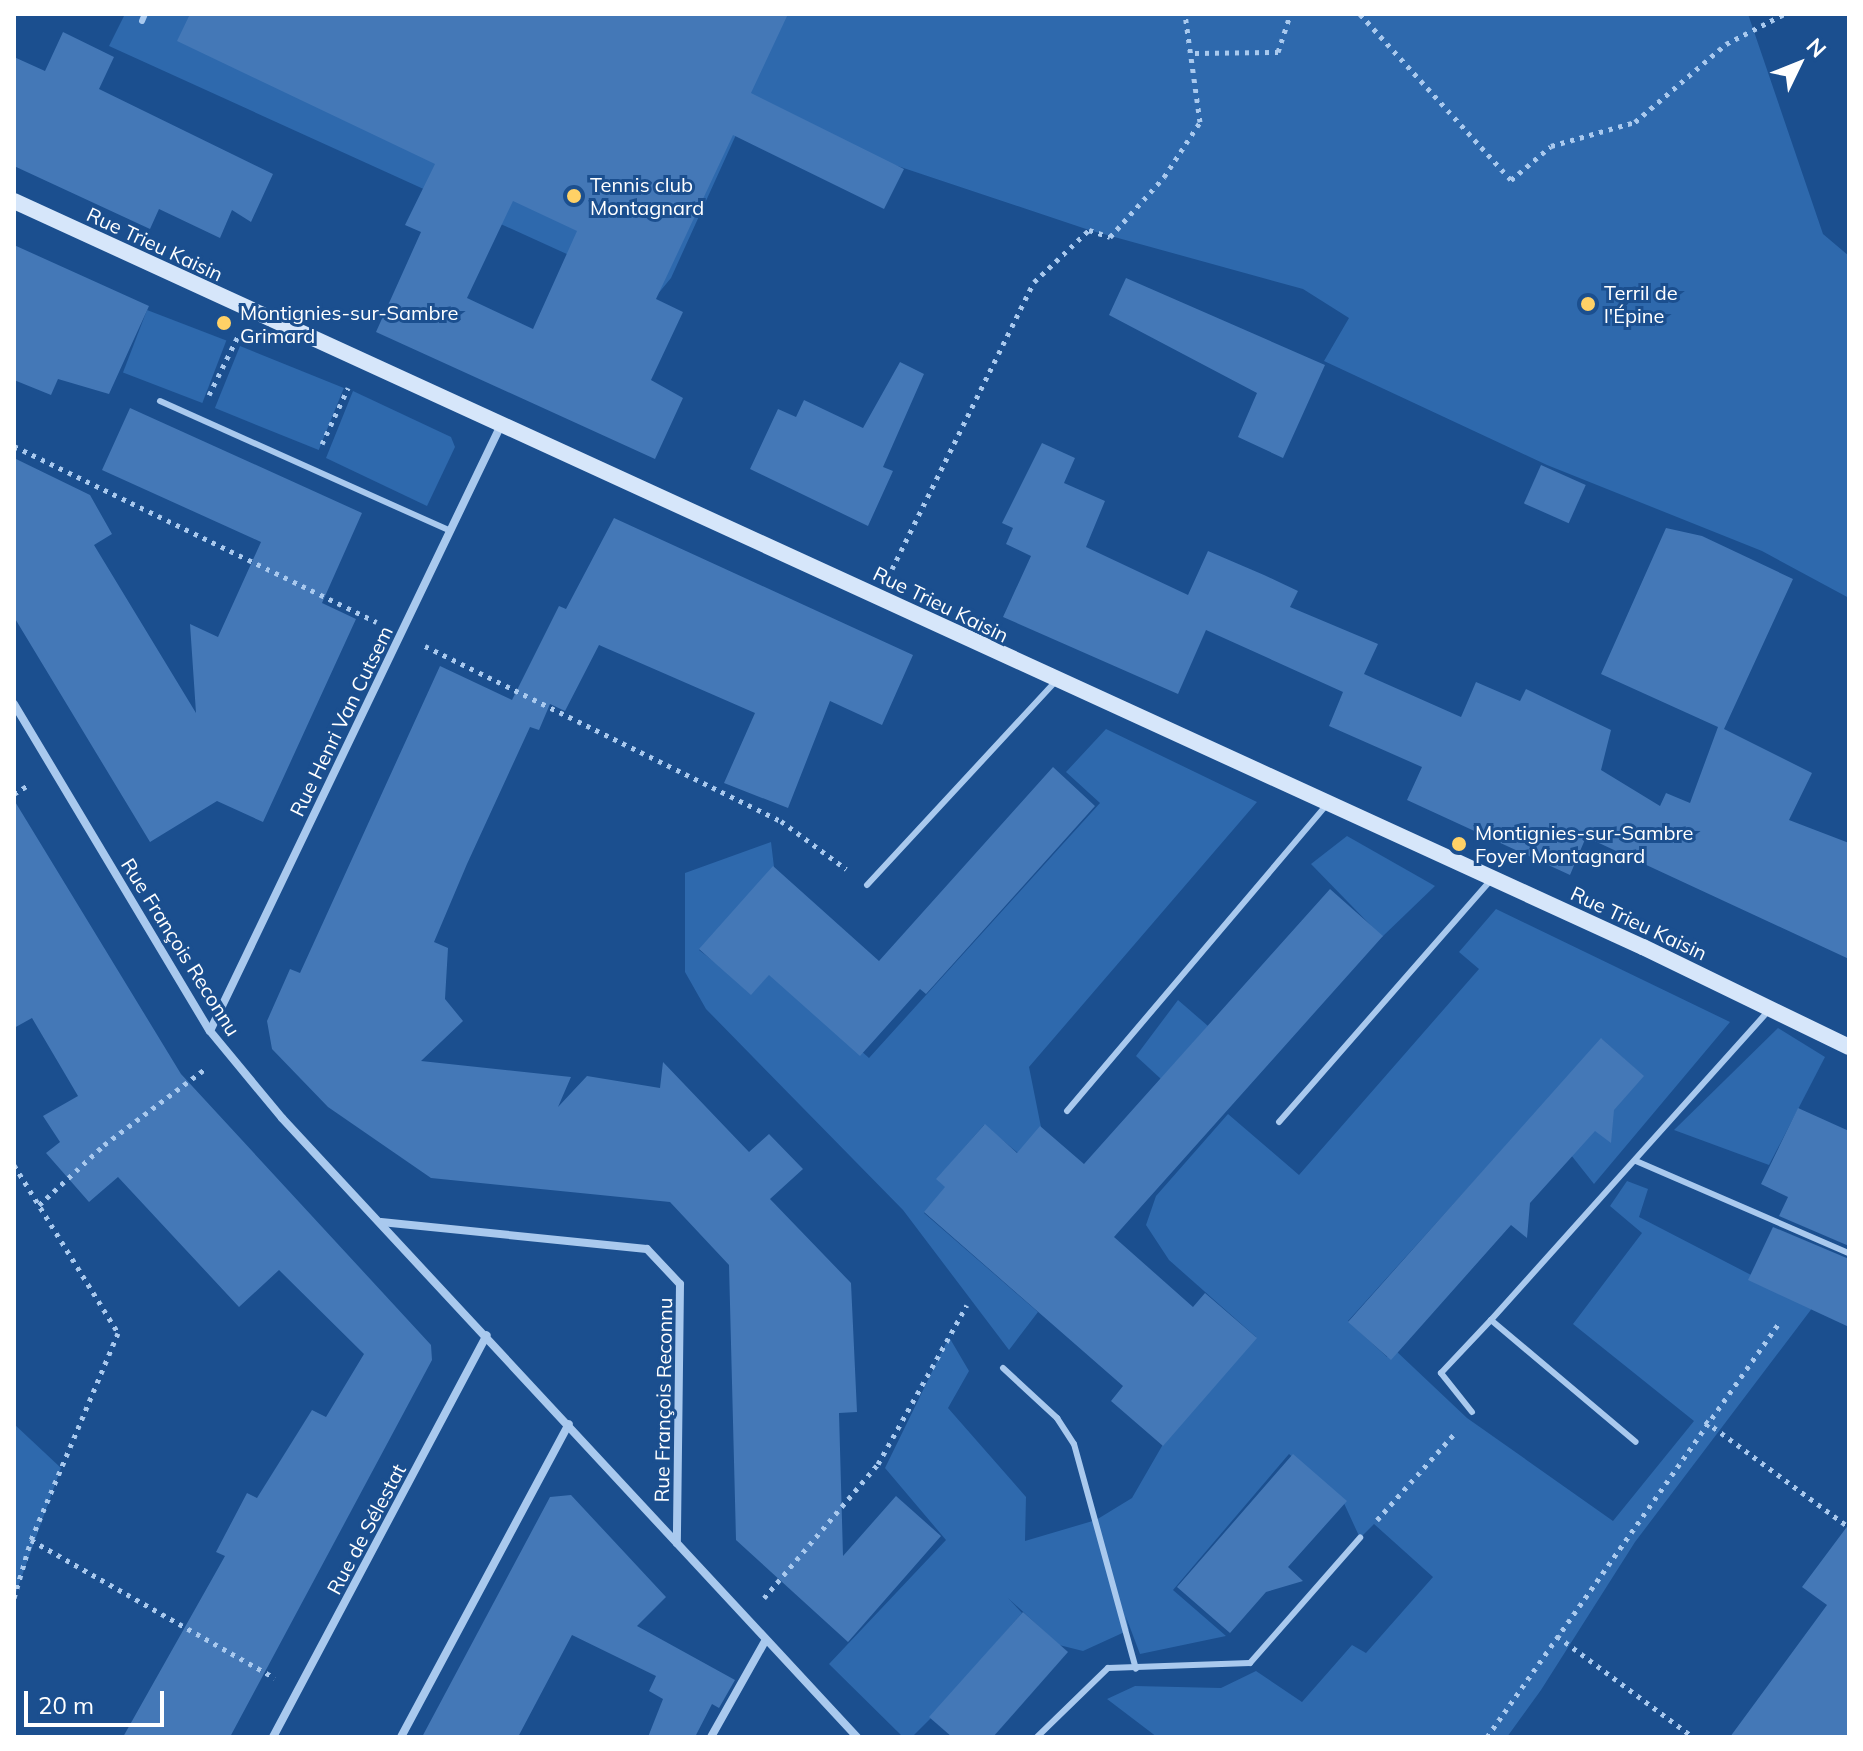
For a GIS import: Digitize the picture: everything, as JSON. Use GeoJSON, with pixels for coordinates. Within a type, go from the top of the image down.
{"type":"FeatureCollection","features":[{"type":"Feature","properties":{"kind":"street","name":"Rue Trieu Kaisin"},"geometry":{"type":"LineString","coordinates":[[14,201],[361,362],[879,595],[1055,682],[1493,878],[1849,1047]]}},
{"type":"Feature","properties":{"kind":"street","name":"Rue Henri Van Cutsem"},"geometry":{"type":"LineString","coordinates":[[210,1031],[501,425]]}},
{"type":"Feature","properties":{"kind":"street","name":"Rue François Reconnu"},"geometry":{"type":"LineString","coordinates":[[14,704],[210,1031],[745,1620],[857,1737]]}},
{"type":"Feature","properties":{"kind":"street","name":"Rue François Reconnu"},"geometry":{"type":"LineString","coordinates":[[381,1222],[647,1249],[669,1272],[680,1284],[677,1544]]}},
{"type":"Feature","properties":{"kind":"street","name":"Rue de Sélestat"},"geometry":{"type":"LineString","coordinates":[[273,1737],[487,1335]]}},
{"type":"Feature","properties":{"kind":"street"},"geometry":{"type":"LineString","coordinates":[[401,1737],[569,1424]]}},
{"type":"Feature","properties":{"kind":"street"},"geometry":{"type":"LineString","coordinates":[[711,1737],[765,1641]]}},
{"type":"Feature","properties":{"kind":"lane"},"geometry":{"type":"LineString","coordinates":[[160,401],[450,531]]}},
{"type":"Feature","properties":{"kind":"lane"},"geometry":{"type":"LineString","coordinates":[[867,885],[1055,682]]}},
{"type":"Feature","properties":{"kind":"lane"},"geometry":{"type":"LineString","coordinates":[[1067,1111],[1329,804]]}},
{"type":"Feature","properties":{"kind":"lane"},"geometry":{"type":"LineString","coordinates":[[1279,1122],[1493,878]]}},
{"type":"Feature","properties":{"kind":"lane"},"geometry":{"type":"LineString","coordinates":[[1472,1412],[1441,1373],[1636,1161],[1770,1008]]}},
{"type":"Feature","properties":{"kind":"lane"},"geometry":{"type":"LineString","coordinates":[[1636,1161],[1849,1253]]}},
{"type":"Feature","properties":{"kind":"lane"},"geometry":{"type":"LineString","coordinates":[[1491,1320],[1636,1442]]}},
{"type":"Feature","properties":{"kind":"lane"},"geometry":{"type":"LineString","coordinates":[[1003,1368],[1057,1418],[1074,1444],[1136,1669]]}},
{"type":"Feature","properties":{"kind":"lane"},"geometry":{"type":"LineString","coordinates":[[1037,1737],[1095,1675],[1136,1669],[1250,1663],[1360,1538]]}},
{"type":"Feature","properties":{"kind":"path"},"geometry":{"type":"LineString","coordinates":[[879,595],[1034,282],[1089,230],[1110,237],[1164,177],[1200,122],[1195,53],[1185,14]]}},
{"type":"Feature","properties":{"kind":"path"},"geometry":{"type":"LineString","coordinates":[[1195,53],[1278,52],[1290,14]]}},
{"type":"Feature","properties":{"kind":"path"},"geometry":{"type":"LineString","coordinates":[[1360,14],[1511,180],[1551,146],[1635,122],[1726,44],[1784,14]]}},
{"type":"Feature","properties":{"kind":"path"},"geometry":{"type":"LineString","coordinates":[[199,418],[250,310]]}},
{"type":"Feature","properties":{"kind":"path"},"geometry":{"type":"LineString","coordinates":[[310,468],[361,362]]}},
{"type":"Feature","properties":{"kind":"path"},"geometry":{"type":"LineString","coordinates":[[14,446],[781,821],[867,885]]}},
{"type":"Feature","properties":{"kind":"path"},"geometry":{"type":"LineString","coordinates":[[39,1205],[104,1145],[228,1052]]}},
{"type":"Feature","properties":{"kind":"path"},"geometry":{"type":"LineString","coordinates":[[14,1165],[118,1333],[31,1540],[14,1598]]}},
{"type":"Feature","properties":{"kind":"path"},"geometry":{"type":"LineString","coordinates":[[745,1620],[878,1464],[967,1305]]}},
{"type":"Feature","properties":{"kind":"path"},"geometry":{"type":"LineString","coordinates":[[1487,1737],[1705,1421],[1779,1323]]}},
{"type":"Feature","properties":{"kind":"path"},"geometry":{"type":"LineString","coordinates":[[1352,1547],[1472,1412]]}},
{"type":"Feature","properties":{"kind":"path"},"geometry":{"type":"LineString","coordinates":[[1705,1421],[1849,1527]]}},
{"type":"Feature","properties":{"kind":"path"},"geometry":{"type":"LineString","coordinates":[[31,1540],[298,1691]]}},
{"type":"Feature","properties":{"kind":"path"},"geometry":{"type":"LineString","coordinates":[[1557,1636],[1693,1737]]}},
{"type":"Feature","properties":{"kind":"shaded area","name":"Terril de l'Épine"},"geometry":{"type":"Polygon","coordinates":[[[125,14],[1748,14],[1823,234],[1849,256],[1849,598],[1762,551],[1547,465],[1324,361],[1349,318],[1303,289],[1089,230],[745,115],[671,278],[657,295],[109,46],[125,14]]]}},
{"type":"Feature","properties":{"kind":"shaded area"},"geometry":{"type":"Polygon","coordinates":[[[147,310],[226,340],[202,403],[123,373],[147,310]]]}},
{"type":"Feature","properties":{"kind":"shaded area"},"geometry":{"type":"Polygon","coordinates":[[[240,346],[344,388],[319,450],[215,408],[240,346]]]}},
{"type":"Feature","properties":{"kind":"shaded area"},"geometry":{"type":"Polygon","coordinates":[[[353,391],[451,437],[455,447],[427,506],[326,458],[353,391]]]}},
{"type":"Feature","properties":{"kind":"shaded area"},"geometry":{"type":"Polygon","coordinates":[[[1106,729],[1257,802],[1029,1067],[1041,1127],[1018,1153],[984,1125],[937,1179],[946,1187],[924,1213],[1038,1312],[1009,1350],[903,1210],[706,1009],[685,972],[685,873],[771,842],[774,867],[699,950],[753,992],[772,971],[869,1058],[1100,803],[1066,772],[1106,729]]]}},
{"type":"Feature","properties":{"kind":"shaded area"},"geometry":{"type":"Polygon","coordinates":[[[1347,836],[1435,886],[1382,937],[1311,864],[1347,836]]]}},
{"type":"Feature","properties":{"kind":"shaded area"},"geometry":{"type":"Polygon","coordinates":[[[1496,909],[1730,1022],[1594,1184],[1571,1155],[1642,1075],[1602,1039],[1348,1321],[1387,1357],[1395,1350],[1467,1418],[1613,1521],[1694,1421],[1573,1324],[1642,1233],[1610,1206],[1627,1181],[1648,1189],[1639,1217],[1813,1307],[1635,1542],[1541,1690],[1507,1737],[1157,1737],[1107,1699],[1135,1686],[1221,1688],[1256,1671],[1302,1702],[1352,1645],[1366,1653],[1433,1577],[1374,1524],[1360,1538],[1342,1499],[1289,1454],[1173,1590],[1226,1636],[1140,1654],[1126,1617],[1129,1630],[1083,1651],[1059,1645],[1008,1598],[1022,1613],[930,1719],[912,1737],[903,1737],[829,1664],[946,1540],[885,1468],[949,1337],[969,1371],[948,1408],[1026,1497],[1025,1541],[1096,1520],[1132,1498],[1162,1446],[1256,1337],[1169,1260],[1146,1225],[1156,1196],[1228,1114],[1299,1175],[1479,969],[1459,952],[1496,909]]]}},
{"type":"Feature","properties":{"kind":"shaded area"},"geometry":{"type":"Polygon","coordinates":[[[1178,1000],[1208,1026],[1161,1079],[1136,1056],[1178,1000]]]}},
{"type":"Feature","properties":{"kind":"shaded area"},"geometry":{"type":"Polygon","coordinates":[[[1778,1028],[1825,1057],[1769,1165],[1674,1130],[1778,1028]]]}},
{"type":"Feature","properties":{"kind":"shaded area"},"geometry":{"type":"Polygon","coordinates":[[[14,1424],[61,1468],[14,1598],[14,1424]]]}},
{"type":"Feature","properties":{"kind":"building","name":"Tennis club Montagnard"},"geometry":{"type":"Polygon","coordinates":[[[190,14],[788,14],[751,93],[904,169],[884,209],[733,135],[656,299],[683,312],[651,380],[683,398],[655,459],[376,332],[421,232],[405,225],[435,164],[177,41],[190,14]],[[513,201],[467,298],[533,329],[577,231],[513,201]]]}},
{"type":"Feature","properties":{"kind":"building"},"geometry":{"type":"Polygon","coordinates":[[[63,32],[114,57],[99,89],[273,174],[251,222],[232,210],[220,238],[159,209],[150,229],[14,166],[14,57],[45,71],[63,32]]]}},
{"type":"Feature","properties":{"kind":"building"},"geometry":{"type":"Polygon","coordinates":[[[14,245],[149,306],[109,394],[58,379],[51,395],[14,380],[14,245]]]}},
{"type":"Feature","properties":{"kind":"building"},"geometry":{"type":"Polygon","coordinates":[[[1126,278],[1325,365],[1283,458],[1238,437],[1257,393],[1109,315],[1126,278]]]}},
{"type":"Feature","properties":{"kind":"building"},"geometry":{"type":"Polygon","coordinates":[[[900,362],[924,374],[883,467],[893,471],[868,526],[750,469],[778,409],[796,417],[804,400],[863,428],[900,362]]]}},
{"type":"Feature","properties":{"kind":"building"},"geometry":{"type":"Polygon","coordinates":[[[130,408],[362,513],[322,603],[356,619],[263,822],[217,801],[150,842],[14,617],[14,458],[90,495],[112,534],[94,545],[196,713],[190,624],[218,637],[261,542],[102,470],[130,408]]]}},
{"type":"Feature","properties":{"kind":"building"},"geometry":{"type":"Polygon","coordinates":[[[1042,443],[1075,458],[1064,483],[1105,501],[1086,547],[1188,595],[1208,551],[1264,575],[1298,591],[1290,607],[1378,644],[1364,674],[1461,717],[1476,682],[1520,701],[1526,689],[1611,730],[1601,770],[1660,806],[1666,793],[1690,803],[1718,727],[1601,674],[1666,528],[1702,536],[1793,579],[1724,729],[1812,773],[1789,820],[1849,843],[1849,959],[1586,837],[1570,875],[1407,800],[1422,767],[1329,726],[1343,692],[1206,630],[1178,694],[1003,617],[1031,556],[1006,544],[1013,528],[1002,523],[1042,443]]]}},
{"type":"Feature","properties":{"kind":"building"},"geometry":{"type":"Polygon","coordinates":[[[1541,465],[1586,485],[1569,523],[1524,503],[1541,465]]]}},
{"type":"Feature","properties":{"kind":"building"},"geometry":{"type":"Polygon","coordinates":[[[614,518],[913,655],[882,725],[830,701],[788,808],[724,783],[755,713],[599,645],[565,711],[550,704],[539,730],[530,727],[467,864],[434,942],[448,948],[445,999],[463,1021],[421,1061],[571,1077],[558,1107],[587,1076],[660,1088],[663,1062],[749,1152],[769,1134],[803,1169],[770,1199],[851,1283],[857,1412],[839,1413],[843,1556],[896,1496],[941,1536],[848,1642],[736,1540],[729,1265],[670,1202],[431,1178],[328,1107],[272,1049],[267,1021],[290,969],[300,973],[440,666],[512,700],[559,606],[566,609],[614,518]]]}},
{"type":"Feature","properties":{"kind":"building"},"geometry":{"type":"Polygon","coordinates":[[[1053,767],[1095,806],[926,994],[920,989],[860,1056],[769,975],[751,995],[699,949],[773,866],[879,961],[1053,767]]]}},
{"type":"Feature","properties":{"kind":"building"},"geometry":{"type":"Polygon","coordinates":[[[14,800],[181,1074],[431,1345],[432,1360],[230,1737],[123,1737],[225,1556],[216,1552],[247,1493],[257,1498],[312,1410],[326,1417],[364,1354],[279,1270],[239,1307],[118,1177],[89,1202],[46,1153],[60,1142],[43,1116],[78,1096],[32,1018],[14,1028],[14,800]]]}},
{"type":"Feature","properties":{"kind":"building"},"geometry":{"type":"Polygon","coordinates":[[[1330,889],[1383,936],[1114,1237],[1193,1307],[1205,1293],[1257,1338],[1163,1446],[1111,1401],[1123,1386],[924,1212],[945,1187],[936,1179],[985,1124],[1017,1153],[1040,1126],[1084,1164],[1330,889]]]}},
{"type":"Feature","properties":{"kind":"building"},"geometry":{"type":"Polygon","coordinates":[[[1601,1038],[1644,1076],[1614,1110],[1611,1143],[1595,1131],[1530,1203],[1527,1238],[1511,1225],[1391,1360],[1348,1322],[1601,1038]]]}},
{"type":"Feature","properties":{"kind":"building"},"geometry":{"type":"Polygon","coordinates":[[[1798,1108],[1849,1131],[1849,1246],[1779,1216],[1788,1197],[1761,1184],[1798,1108]]]}},
{"type":"Feature","properties":{"kind":"building"},"geometry":{"type":"Polygon","coordinates":[[[1773,1227],[1849,1259],[1849,1327],[1748,1280],[1773,1227]]]}},
{"type":"Feature","properties":{"kind":"building"},"geometry":{"type":"Polygon","coordinates":[[[1293,1454],[1347,1501],[1288,1567],[1303,1581],[1266,1592],[1230,1633],[1177,1587],[1293,1454]]]}},
{"type":"Feature","properties":{"kind":"building"},"geometry":{"type":"Polygon","coordinates":[[[571,1495],[666,1597],[637,1626],[735,1680],[719,1708],[712,1704],[695,1737],[648,1737],[663,1699],[649,1691],[656,1676],[572,1635],[518,1737],[422,1737],[550,1497],[571,1495]]]}},
{"type":"Feature","properties":{"kind":"building"},"geometry":{"type":"Polygon","coordinates":[[[1849,1524],[1849,1737],[1730,1737],[1827,1605],[1802,1587],[1849,1524]]]}},
{"type":"Feature","properties":{"kind":"building"},"geometry":{"type":"Polygon","coordinates":[[[1023,1612],[1068,1652],[993,1737],[952,1737],[929,1717],[1023,1612]]]}},
{"type":"Feature","properties":{"kind":"place","name":"Tennis club Montagnard"},"geometry":{"type":"Point","coordinates":[574,196]}},
{"type":"Feature","properties":{"kind":"place","name":"Terril de l'Épine"},"geometry":{"type":"Point","coordinates":[1588,304]}},
{"type":"Feature","properties":{"kind":"place","name":"Montignies-sur-Sambre Grimard"},"geometry":{"type":"Point","coordinates":[224,323]}},
{"type":"Feature","properties":{"kind":"place","name":"Montignies-sur-Sambre Foyer Montagnard"},"geometry":{"type":"Point","coordinates":[1459,844]}}]}
